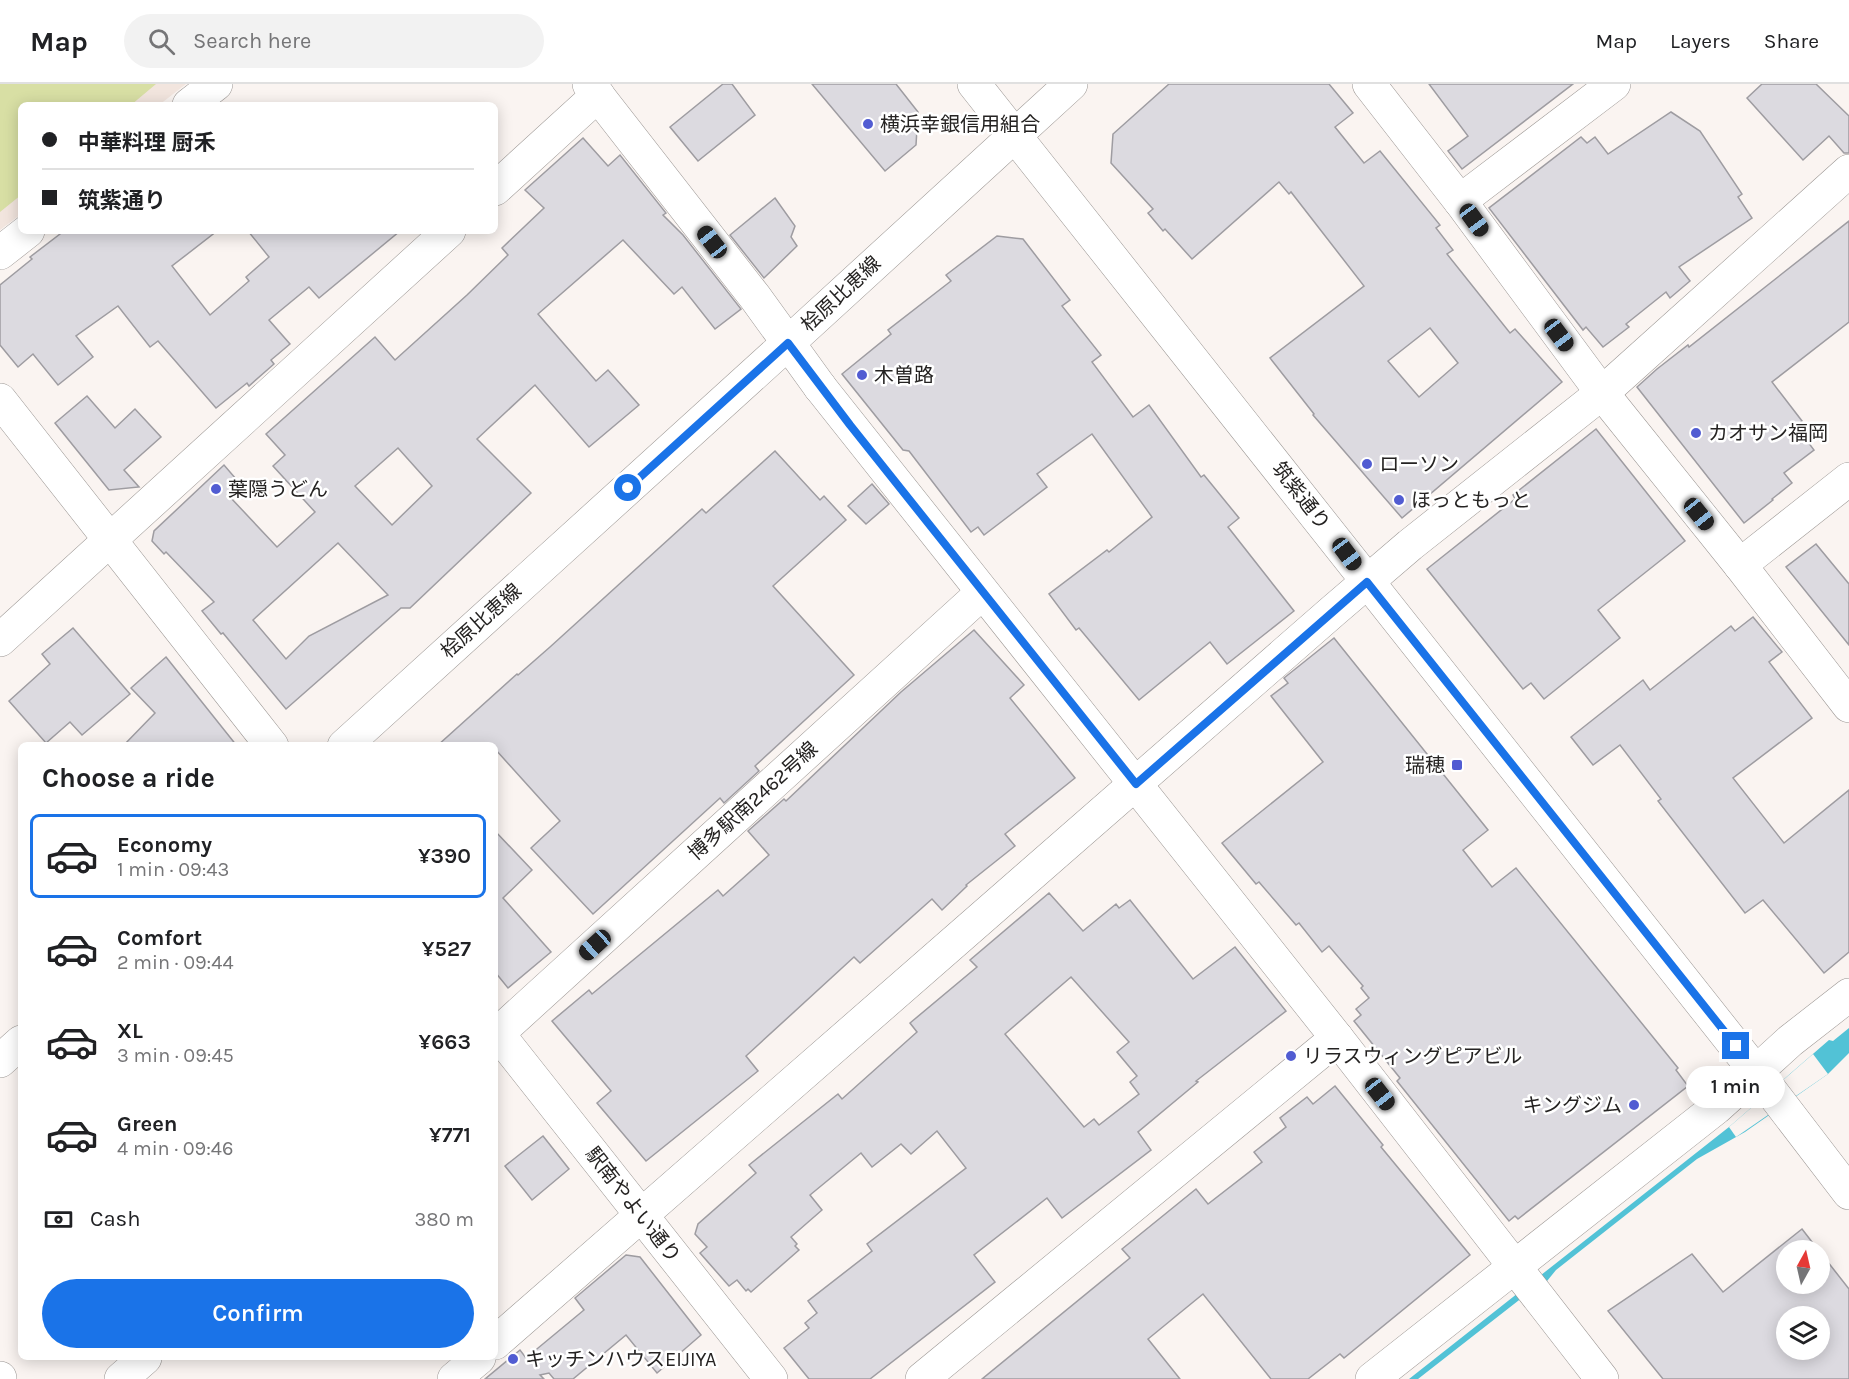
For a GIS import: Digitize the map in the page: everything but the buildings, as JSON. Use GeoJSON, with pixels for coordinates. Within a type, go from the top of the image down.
{"type":"FeatureCollection","features":[{"type":"Feature","properties":{"kind":"street"},"geometry":{"type":"LineString","coordinates":[[193,102],[216,84]]}},
{"type":"Feature","properties":{"kind":"street","name":"筑紫通り"},"geometry":{"type":"LineString","coordinates":[[974,84],[1756,1072],[1849,1193]]}},
{"type":"Feature","properties":{"kind":"street","name":"桧原比恵線"},"geometry":{"type":"LineString","coordinates":[[348,742],[1071,84]]}},
{"type":"Feature","properties":{"kind":"street"},"geometry":{"type":"LineString","coordinates":[[1369,84],[1460,201],[1602,393],[1849,706]]}},
{"type":"Feature","properties":{"kind":"street"},"geometry":{"type":"LineString","coordinates":[[1460,201],[1614,84]]}},
{"type":"Feature","properties":{"kind":"street"},"geometry":{"type":"LineString","coordinates":[[498,186],[593,90],[755,297],[820,387],[1136,784],[1602,1379]]}},
{"type":"Feature","properties":{"kind":"street"},"geometry":{"type":"LineString","coordinates":[[498,1340],[1410,545],[1602,393],[1849,171]]}},
{"type":"Feature","properties":{"kind":"street"},"geometry":{"type":"LineString","coordinates":[[0,253],[24,234]]}},
{"type":"Feature","properties":{"kind":"street"},"geometry":{"type":"LineString","coordinates":[[0,640],[446,234]]}},
{"type":"Feature","properties":{"kind":"street"},"geometry":{"type":"LineString","coordinates":[[0,400],[269,742]]}},
{"type":"Feature","properties":{"kind":"street"},"geometry":{"type":"LineString","coordinates":[[1740,565],[1849,479]]}},
{"type":"Feature","properties":{"kind":"street","name":"博多駅南2462号線"},"geometry":{"type":"LineString","coordinates":[[498,1031],[982,593]]}},
{"type":"Feature","properties":{"kind":"street"},"geometry":{"type":"LineString","coordinates":[[1372,1379],[1716,1108],[1790,1041],[1849,995]]}},
{"type":"Feature","properties":{"kind":"street","name":"駅南やよい通り"},"geometry":{"type":"LineString","coordinates":[[498,1035],[771,1379]]}},
{"type":"Feature","properties":{"kind":"street"},"geometry":{"type":"LineString","coordinates":[[922,1379],[1336,1038]]}},
{"type":"Feature","properties":{"kind":"street"},"geometry":{"type":"LineString","coordinates":[[0,1061],[18,1045]]}},
{"type":"Feature","properties":{"kind":"street"},"geometry":{"type":"LineString","coordinates":[[121,1379],[143,1360]]}},
{"type":"Feature","properties":{"kind":"shaded area"},"geometry":{"type":"Polygon","coordinates":[[[0,84],[186,84],[163,102],[18,102],[18,216],[0,230],[0,84]]]}},
{"type":"Feature","properties":{"kind":"green space"},"geometry":{"type":"Polygon","coordinates":[[[0,84],[156,84],[135,102],[18,102],[18,197],[0,212],[0,84]]]}},
{"type":"Feature","properties":{"kind":"water"},"geometry":{"type":"Polygon","coordinates":[[[1849,1028],[1849,1053],[1828,1074],[1745,1132],[1697,1159],[1556,1270],[1543,1286],[1523,1297],[1418,1379],[1409,1379],[1729,1127],[1829,1040],[1833,1041],[1849,1028]]]}},
{"type":"Feature","properties":{"kind":"pier"},"geometry":{"type":"Polygon","coordinates":[[[1813,1054],[1828,1074],[1736,1137],[1729,1127],[1813,1054]]]}},
{"type":"Feature","properties":{"kind":"place","name":"横浜幸銀信用組合"},"geometry":{"type":"Point","coordinates":[868,124]}},
{"type":"Feature","properties":{"kind":"place","name":"木曽路"},"geometry":{"type":"Point","coordinates":[862,375]}},
{"type":"Feature","properties":{"kind":"place","name":"カオサン福岡"},"geometry":{"type":"Point","coordinates":[1696,433]}},
{"type":"Feature","properties":{"kind":"place","name":"ローソン"},"geometry":{"type":"Point","coordinates":[1367,464]}},
{"type":"Feature","properties":{"kind":"place","name":"葉隠うどん"},"geometry":{"type":"Point","coordinates":[216,489]}},
{"type":"Feature","properties":{"kind":"place","name":"ほっともっと"},"geometry":{"type":"Point","coordinates":[1399,500]}},
{"type":"Feature","properties":{"kind":"place","name":"瑞穂"},"geometry":{"type":"Point","coordinates":[1457,765]}},
{"type":"Feature","properties":{"kind":"place","name":"リラスウィングピアビル"},"geometry":{"type":"Point","coordinates":[1291,1056]}},
{"type":"Feature","properties":{"kind":"place","name":"キングジム"},"geometry":{"type":"Point","coordinates":[1634,1105]}},
{"type":"Feature","properties":{"kind":"place","name":"キッチンハウスEIJIYA"},"geometry":{"type":"Point","coordinates":[513,1359]}},
{"type":"Feature","properties":{"kind":"route"},"geometry":{"type":"LineString","coordinates":[[628,488],[788,343],[982,593],[1136,784],[1367,582],[1736,1046]]}}]}
